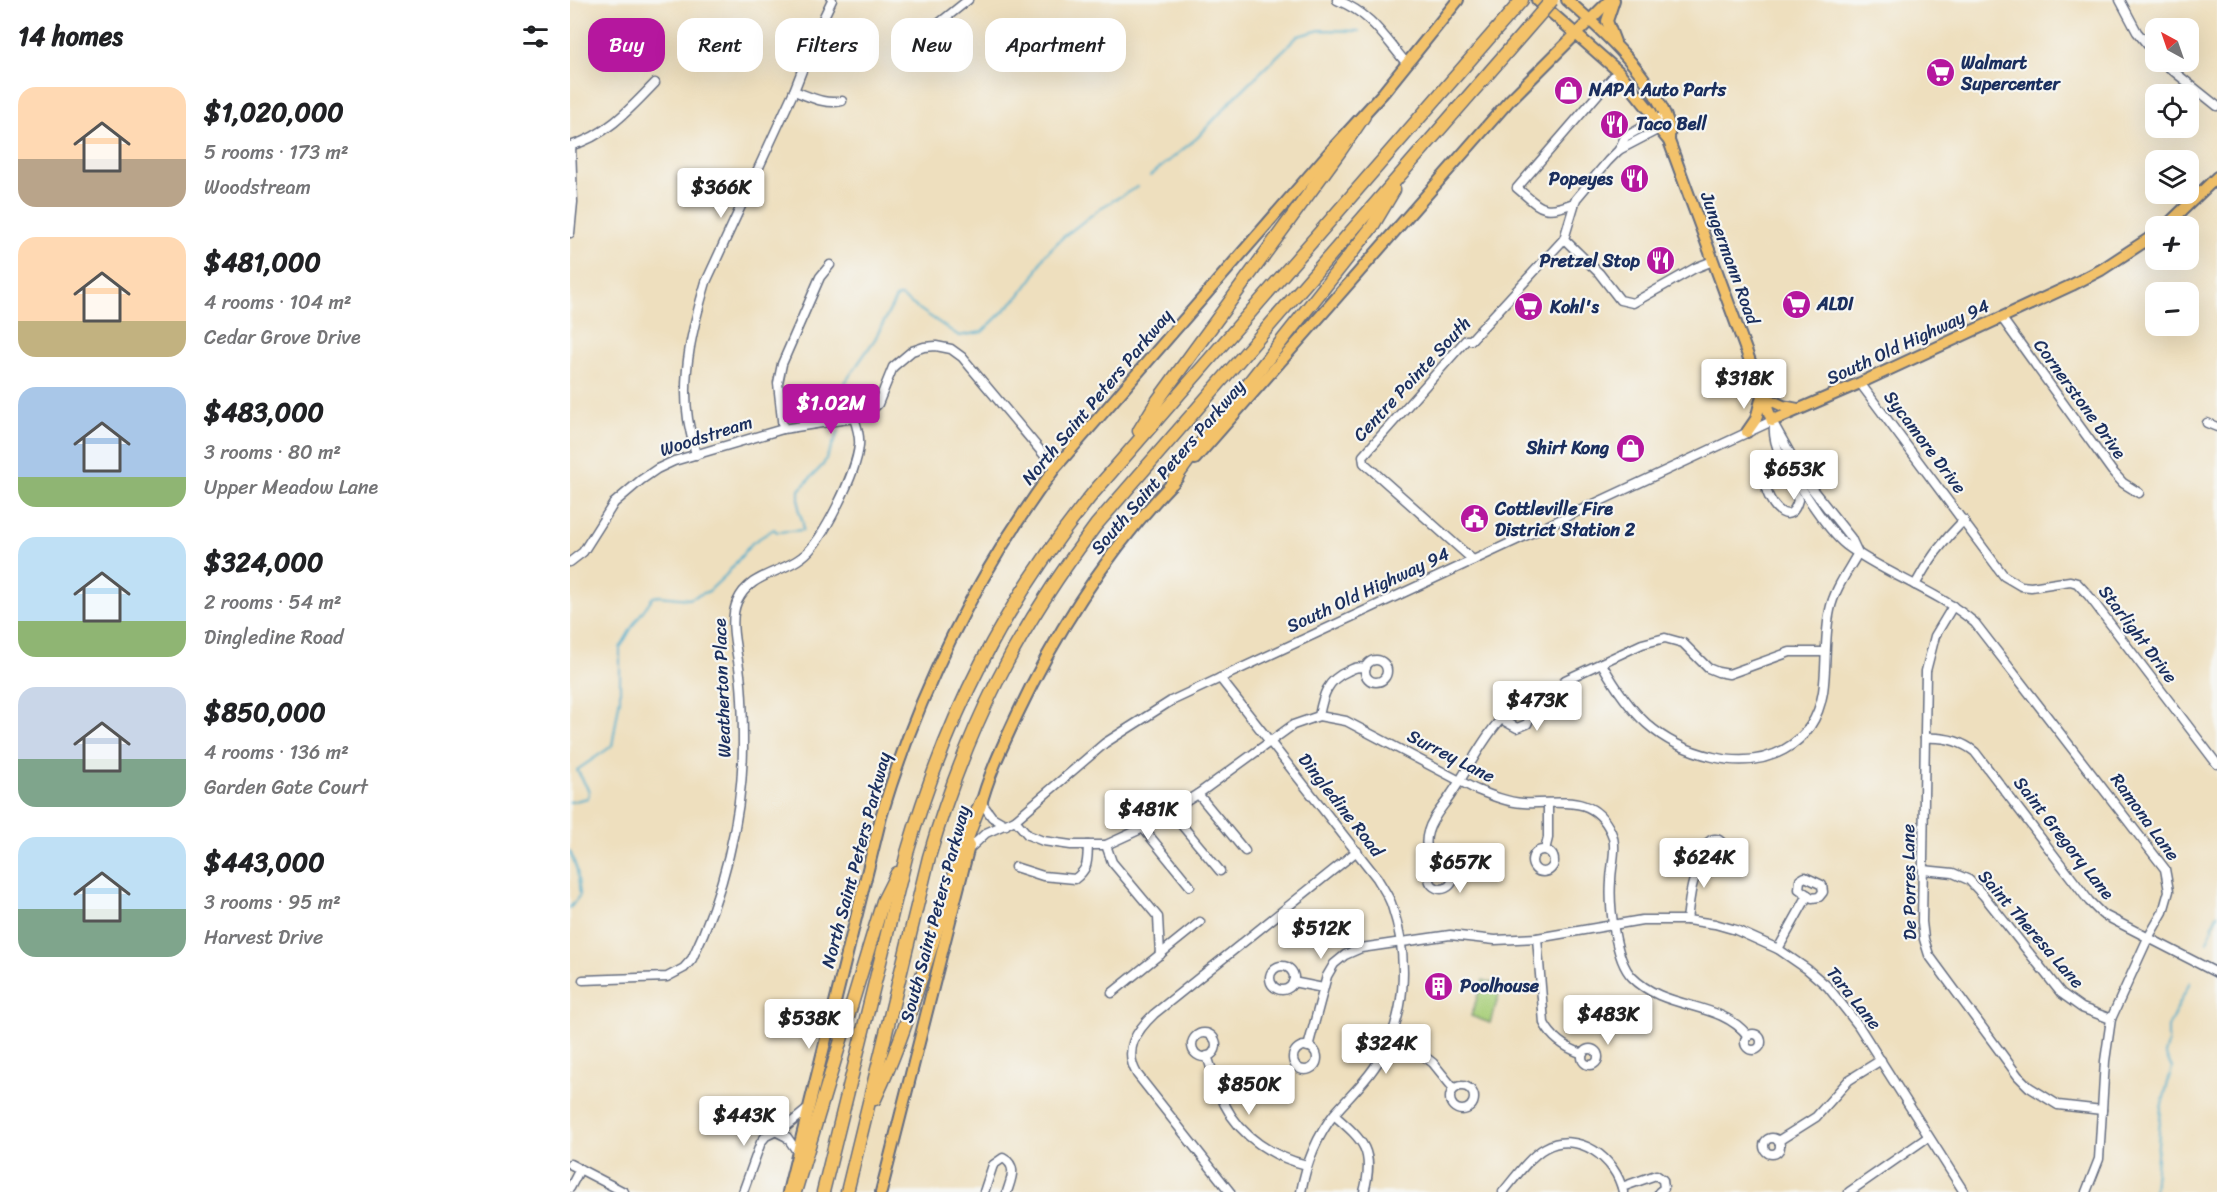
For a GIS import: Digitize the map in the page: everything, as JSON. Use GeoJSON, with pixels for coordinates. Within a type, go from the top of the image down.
{"type":"FeatureCollection","features":[{"type":"Feature","properties":{"kind":"highway"},"geometry":{"type":"LineString","coordinates":[[823,1192],[921,804],[948,732],[986,651],[1010,609],[1046,553],[1119,462],[1522,0]]}},
{"type":"Feature","properties":{"kind":"highway"},"geometry":{"type":"LineString","coordinates":[[847,1192],[941,817],[969,740],[1017,641],[1061,572],[1102,518],[1552,0]]}},
{"type":"Feature","properties":{"kind":"highway"},"geometry":{"type":"LineString","coordinates":[[1119,462],[1158,400],[1364,116]]}},
{"type":"Feature","properties":{"kind":"highway"},"geometry":{"type":"LineString","coordinates":[[1172,483],[1372,226],[1414,159]]}},
{"type":"Feature","properties":{"kind":"highway"},"geometry":{"type":"LineString","coordinates":[[864,1122],[892,1062],[963,846],[981,802]]}},
{"type":"Feature","properties":{"kind":"highway"},"geometry":{"type":"LineString","coordinates":[[795,1192],[883,901],[907,853]]}},
{"type":"Feature","properties":{"kind":"main road","name":"North Saint Peters Parkway"},"geometry":{"type":"LineString","coordinates":[[788,1192],[881,817],[904,742],[939,660],[962,615],[1025,512],[1055,468],[1334,147],[1364,116],[1458,0]]}},
{"type":"Feature","properties":{"kind":"main road","name":"Jungermann Road"},"geometry":{"type":"LineString","coordinates":[[1537,0],[1618,71],[1662,122]]}},
{"type":"Feature","properties":{"kind":"main road","name":"Jungermann Road"},"geometry":{"type":"LineString","coordinates":[[1567,0],[1617,48],[1652,91],[1773,423]]}},
{"type":"Feature","properties":{"kind":"main road","name":"South Saint Peters Parkway"},"geometry":{"type":"LineString","coordinates":[[881,1192],[981,802],[1005,741],[1060,632],[1105,564],[1172,483],[1509,101],[1589,20],[1612,0]]}},
{"type":"Feature","properties":{"kind":"main road"},"geometry":{"type":"LineString","coordinates":[[1612,0],[1607,21],[1617,48]]}},
{"type":"Feature","properties":{"kind":"main road"},"geometry":{"type":"LineString","coordinates":[[2176,216],[2217,177]]}},
{"type":"Feature","properties":{"kind":"main road","name":"South Old Highway 94"},"geometry":{"type":"LineString","coordinates":[[1773,423],[2102,270],[2145,241]]}},
{"type":"Feature","properties":{"kind":"main road"},"geometry":{"type":"LineString","coordinates":[[1747,432],[1756,419],[1762,396],[1783,406],[1799,409]]}},
{"type":"Feature","properties":{"kind":"street"},"geometry":{"type":"LineString","coordinates":[[696,455],[688,417],[687,391],[695,320],[706,282],[794,91],[832,0]]}},
{"type":"Feature","properties":{"kind":"street"},"geometry":{"type":"LineString","coordinates":[[946,18],[968,0]]}},
{"type":"Feature","properties":{"kind":"street"},"geometry":{"type":"LineString","coordinates":[[1337,0],[1354,7],[1367,16],[1407,64]]}},
{"type":"Feature","properties":{"kind":"street"},"geometry":{"type":"LineString","coordinates":[[2120,0],[2137,32],[2145,42]]}},
{"type":"Feature","properties":{"kind":"street"},"geometry":{"type":"LineString","coordinates":[[1574,203],[1547,210],[1540,208],[1517,188],[1618,71]]}},
{"type":"Feature","properties":{"kind":"street"},"geometry":{"type":"LineString","coordinates":[[2174,72],[2217,106]]}},
{"type":"Feature","properties":{"kind":"street"},"geometry":{"type":"LineString","coordinates":[[570,233],[573,202],[571,146],[589,140],[614,124],[656,83]]}},
{"type":"Feature","properties":{"kind":"street"},"geometry":{"type":"LineString","coordinates":[[794,91],[819,101],[832,103],[842,101]]}},
{"type":"Feature","properties":{"kind":"street","name":"Centre Pointe South"},"geometry":{"type":"LineString","coordinates":[[1473,560],[1364,462],[1363,456],[1466,340],[1471,340],[1564,239],[1574,203],[1580,192],[1619,150],[1625,137],[1662,122]]}},
{"type":"Feature","properties":{"kind":"street"},"geometry":{"type":"LineString","coordinates":[[1564,239],[1599,273],[1620,300],[1632,303],[1695,268],[1713,261]]}},
{"type":"Feature","properties":{"kind":"street"},"geometry":{"type":"LineString","coordinates":[[783,429],[778,383],[782,364],[820,277],[830,265]]}},
{"type":"Feature","properties":{"kind":"street","name":"Cornerstone Drive"},"geometry":{"type":"LineString","coordinates":[[2001,317],[2112,471],[2123,483],[2139,493]]}},
{"type":"Feature","properties":{"kind":"street","name":"Woodstream"},"geometry":{"type":"LineString","coordinates":[[570,562],[583,552],[602,519],[626,491],[657,469],[674,461],[783,429],[854,418],[870,411],[878,404],[888,375],[902,358],[924,347],[936,346],[951,349],[962,357],[1055,468]]}},
{"type":"Feature","properties":{"kind":"street","name":"Sycamore Drive"},"geometry":{"type":"LineString","coordinates":[[1860,383],[1964,520]]}},
{"type":"Feature","properties":{"kind":"street","name":"Weatherton Place"},"geometry":{"type":"LineString","coordinates":[[583,980],[667,976],[684,968],[692,959],[723,877],[740,789],[743,749],[740,675],[733,624],[735,605],[742,592],[754,581],[785,568],[813,548],[851,477],[859,447],[859,434],[854,418]]}},
{"type":"Feature","properties":{"kind":"street","name":"South Old Highway 94"},"geometry":{"type":"LineString","coordinates":[[969,849],[986,834],[1015,820],[1089,756],[1126,728],[1171,701],[1747,432],[1773,423]]}},
{"type":"Feature","properties":{"kind":"street","name":"Ramona Lane"},"geometry":{"type":"LineString","coordinates":[[1773,423],[1782,437],[1799,484],[1833,523],[1851,538],[1858,553],[1953,606],[1983,630],[2165,868],[2169,891],[2163,912],[2148,938],[2111,1019],[2105,1061],[2099,1159],[2086,1192]]}},
{"type":"Feature","properties":{"kind":"street"},"geometry":{"type":"LineString","coordinates":[[2207,423],[2217,427]]}},
{"type":"Feature","properties":{"kind":"street"},"geometry":{"type":"LineString","coordinates":[[1915,585],[1937,548],[1964,520]]}},
{"type":"Feature","properties":{"kind":"street","name":"Starlight Drive"},"geometry":{"type":"LineString","coordinates":[[1964,520],[2004,576],[2013,582],[2031,587],[2064,580],[2076,583],[2089,596],[2217,764]]}},
{"type":"Feature","properties":{"kind":"street"},"geometry":{"type":"LineString","coordinates":[[1602,664],[1628,705],[1642,721],[1666,739],[1690,750],[1730,760],[1750,759],[1788,749],[1806,733],[1821,704],[1824,652],[1830,609],[1858,553]]}},
{"type":"Feature","properties":{"kind":"street","name":"De Porres Lane"},"geometry":{"type":"LineString","coordinates":[[1953,606],[1935,636],[1926,671],[1924,939],[1929,955],[2018,1076],[2037,1093],[2058,1105],[2102,1110]]}},
{"type":"Feature","properties":{"kind":"street"},"geometry":{"type":"LineString","coordinates":[[1565,680],[1642,644],[1665,638],[1683,643],[1708,668],[1729,674],[1790,652],[1824,652]]}},
{"type":"Feature","properties":{"kind":"street"},"geometry":{"type":"LineString","coordinates":[[1015,820],[1028,836],[1042,842],[1106,845],[1143,828],[1198,794],[1293,724],[1319,716],[1326,687],[1339,675],[1359,666],[1366,668]]}},
{"type":"Feature","properties":{"kind":"street","name":"Dingledine Road"},"geometry":{"type":"LineString","coordinates":[[1220,678],[1377,878],[1392,905],[1401,942],[1404,976],[1401,1004],[1389,1039],[1369,1075],[1334,1115],[1319,1138],[1307,1165],[1301,1192]]}},
{"type":"Feature","properties":{"kind":"street","name":"Surrey Lane"},"geometry":{"type":"LineString","coordinates":[[1319,716],[1346,721],[1460,781],[1503,799],[1521,803],[1566,801],[1583,804],[1600,815],[1612,833],[1615,847],[1610,883],[1614,925],[1623,963],[1632,978],[1666,999],[1707,1010],[1726,1018],[1739,1025],[1748,1036]]}},
{"type":"Feature","properties":{"kind":"street"},"geometry":{"type":"LineString","coordinates":[[1435,868],[1426,847],[1427,833],[1433,819],[1460,781],[1485,736],[1501,719]]}},
{"type":"Feature","properties":{"kind":"street","name":"Saint Gregory Lane"},"geometry":{"type":"LineString","coordinates":[[1925,738],[1953,739],[1975,752],[2089,901],[2102,914],[2217,973]]}},
{"type":"Feature","properties":{"kind":"street"},"geometry":{"type":"LineString","coordinates":[[1198,794],[1245,851]]}},
{"type":"Feature","properties":{"kind":"street"},"geometry":{"type":"LineString","coordinates":[[981,802],[992,817],[1006,825]]}},
{"type":"Feature","properties":{"kind":"street"},"geometry":{"type":"LineString","coordinates":[[1545,850],[1548,838],[1548,803]]}},
{"type":"Feature","properties":{"kind":"street"},"geometry":{"type":"LineString","coordinates":[[1170,811],[1220,871]]}},
{"type":"Feature","properties":{"kind":"street"},"geometry":{"type":"LineString","coordinates":[[1143,828],[1190,886]]}},
{"type":"Feature","properties":{"kind":"street"},"geometry":{"type":"LineString","coordinates":[[1015,867],[1043,876],[1075,879],[1084,872],[1086,867],[1088,845]]}},
{"type":"Feature","properties":{"kind":"street"},"geometry":{"type":"LineString","coordinates":[[1106,845],[1112,862],[1158,917],[1160,955]]}},
{"type":"Feature","properties":{"kind":"street"},"geometry":{"type":"LineString","coordinates":[[1230,1192],[1137,1074],[1130,1059],[1131,1043],[1142,1025],[1154,1014],[1357,851]]}},
{"type":"Feature","properties":{"kind":"street"},"geometry":{"type":"LineString","coordinates":[[1687,920],[1692,880],[1710,853]]}},
{"type":"Feature","properties":{"kind":"street","name":"Saint Theresa Lane"},"geometry":{"type":"LineString","coordinates":[[1923,870],[1953,873],[1969,879],[2061,993],[2082,1008],[2111,1019]]}},
{"type":"Feature","properties":{"kind":"street"},"geometry":{"type":"LineString","coordinates":[[1778,949],[1808,896]]}},
{"type":"Feature","properties":{"kind":"street","name":"Tara Lane"},"geometry":{"type":"LineString","coordinates":[[1308,1047],[1327,976],[1334,964],[1361,948],[1450,935],[1496,940],[1537,938],[1642,920],[1687,920],[1736,930],[1778,949],[1828,987],[1858,1025],[1964,1192]]}},
{"type":"Feature","properties":{"kind":"street"},"geometry":{"type":"LineString","coordinates":[[1112,993],[1200,922]]}},
{"type":"Feature","properties":{"kind":"street"},"geometry":{"type":"LineString","coordinates":[[1537,938],[1544,1023],[1558,1041],[1569,1049],[1583,1054]]}},
{"type":"Feature","properties":{"kind":"street"},"geometry":{"type":"LineString","coordinates":[[1293,982],[1323,988]]}},
{"type":"Feature","properties":{"kind":"street"},"geometry":{"type":"LineString","coordinates":[[1389,1039],[1419,1052],[1433,1063],[1455,1089]]}},
{"type":"Feature","properties":{"kind":"street"},"geometry":{"type":"LineString","coordinates":[[1207,1056],[1226,1107],[1246,1132],[1263,1148],[1307,1165]]}},
{"type":"Feature","properties":{"kind":"street"},"geometry":{"type":"LineString","coordinates":[[1779,1141],[1816,1117],[1849,1080],[1881,1060]]}},
{"type":"Feature","properties":{"kind":"street"},"geometry":{"type":"LineString","coordinates":[[742,1192],[761,1142],[766,1136],[777,1132],[810,1108]]}},
{"type":"Feature","properties":{"kind":"street"},"geometry":{"type":"LineString","coordinates":[[1334,1115],[1355,1134],[1364,1146],[1370,1172],[1364,1192]]}},
{"type":"Feature","properties":{"kind":"street"},"geometry":{"type":"LineString","coordinates":[[777,1132],[787,1137],[798,1153]]}},
{"type":"Feature","properties":{"kind":"street"},"geometry":{"type":"LineString","coordinates":[[1849,1192],[1928,1137]]}},
{"type":"Feature","properties":{"kind":"street"},"geometry":{"type":"LineString","coordinates":[[1503,1192],[1540,1152],[1562,1143],[1579,1143],[1595,1150],[1611,1168],[1623,1189],[1656,1175],[1663,1180],[1664,1188],[1659,1192]]}},
{"type":"Feature","properties":{"kind":"street"},"geometry":{"type":"LineString","coordinates":[[984,1192],[993,1165],[1003,1158],[1011,1164],[1013,1169],[1007,1192]]}},
{"type":"Feature","properties":{"kind":"street"},"geometry":{"type":"LineString","coordinates":[[570,1164],[624,1192]]}},
{"type":"Feature","properties":{"kind":"street"},"geometry":{"type":"LineString","coordinates":[[570,1188],[580,1169]]}},
{"type":"Feature","properties":{"kind":"green space"},"geometry":{"type":"Polygon","coordinates":[[[1483,980],[1502,986],[1490,1023],[1471,1016],[1483,980]]]}},
{"type":"Feature","properties":{"kind":"waterway"},"geometry":{"type":"LineString","coordinates":[[1150,176],[1197,138],[1233,99],[1298,36],[1320,30],[1359,31]]}},
{"type":"Feature","properties":{"kind":"waterway"},"geometry":{"type":"LineString","coordinates":[[837,409],[842,387],[875,339],[896,298],[900,296],[959,336],[982,332],[1020,295],[1034,276],[1044,256],[1062,238],[1102,207],[1137,187]]}},
{"type":"Feature","properties":{"kind":"waterway"},"geometry":{"type":"LineString","coordinates":[[570,802],[588,798],[589,791],[577,770],[612,746],[620,698],[620,648],[653,597],[689,599],[709,591],[726,575],[752,543],[774,529],[777,532],[803,530],[799,511],[799,490],[823,465],[839,431]]}},
{"type":"Feature","properties":{"kind":"waterway"},"geometry":{"type":"LineString","coordinates":[[570,851],[577,870],[580,895],[570,908]]}},
{"type":"Feature","properties":{"kind":"waterway"},"geometry":{"type":"LineString","coordinates":[[2207,942],[2217,914]]}},
{"type":"Feature","properties":{"kind":"waterway"},"geometry":{"type":"LineString","coordinates":[[2154,1192],[2161,1108],[2172,1068],[2165,1054],[2168,1027],[2190,982]]}},
{"type":"Feature","properties":{"kind":"place","name":"Walmart Supercenter"},"geometry":{"type":"Point","coordinates":[1940,73]}},
{"type":"Feature","properties":{"kind":"place","name":"NAPA Auto Parts"},"geometry":{"type":"Point","coordinates":[1568,90]}},
{"type":"Feature","properties":{"kind":"place","name":"Taco Bell"},"geometry":{"type":"Point","coordinates":[1615,124]}},
{"type":"Feature","properties":{"kind":"place","name":"Popeyes"},"geometry":{"type":"Point","coordinates":[1634,179]}},
{"type":"Feature","properties":{"kind":"place","name":"Pretzel Stop"},"geometry":{"type":"Point","coordinates":[1661,261]}},
{"type":"Feature","properties":{"kind":"place","name":"ALDI"},"geometry":{"type":"Point","coordinates":[1796,304]}},
{"type":"Feature","properties":{"kind":"place","name":"Kohl's"},"geometry":{"type":"Point","coordinates":[1529,307]}},
{"type":"Feature","properties":{"kind":"place","name":"Shirt Kong"},"geometry":{"type":"Point","coordinates":[1630,448]}},
{"type":"Feature","properties":{"kind":"place","name":"Cottleville Fire District Station 2"},"geometry":{"type":"Point","coordinates":[1474,519]}},
{"type":"Feature","properties":{"kind":"place","name":"Poolhouse"},"geometry":{"type":"Point","coordinates":[1439,986]}}]}
